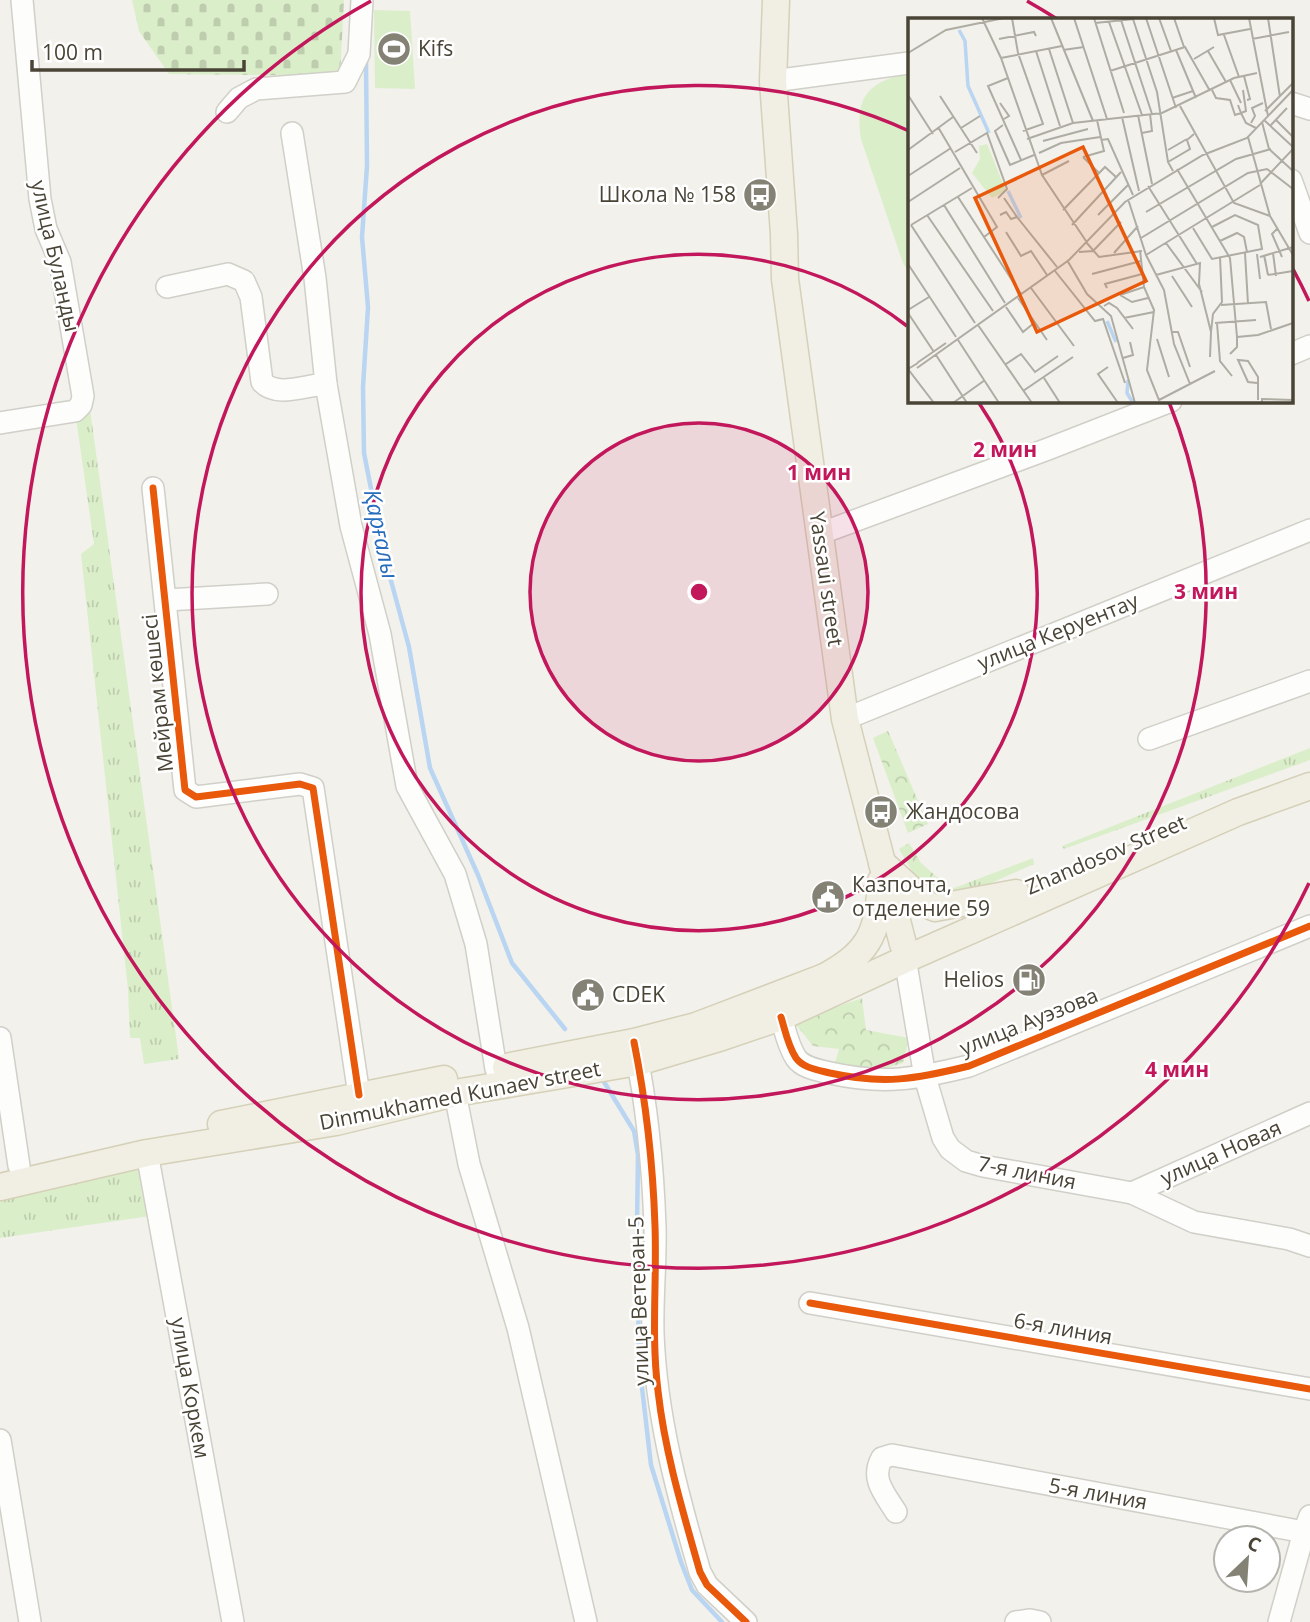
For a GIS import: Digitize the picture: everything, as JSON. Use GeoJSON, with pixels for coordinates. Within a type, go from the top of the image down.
{"type":"FeatureCollection","features":[{"type":"Feature","properties":{"kind":"main road","name":"Yassaui street"},"geometry":{"type":"LineString","coordinates":[[776,0],[773,81],[785,279],[819,534],[845,719],[904,951]]}},
{"type":"Feature","properties":{"kind":"main road","name":"Zhandosov Street"},"geometry":{"type":"LineString","coordinates":[[904,951],[932,931],[1016,893],[1244,795],[1310,770]]}},
{"type":"Feature","properties":{"kind":"main road","name":"Zhandosov Street"},"geometry":{"type":"LineString","coordinates":[[904,951],[1238,812],[1310,786]]}},
{"type":"Feature","properties":{"kind":"main road"},"geometry":{"type":"LineString","coordinates":[[882,862],[928,905],[935,908],[1016,893]]}},
{"type":"Feature","properties":{"kind":"main road"},"geometry":{"type":"LineString","coordinates":[[811,984],[843,967],[861,952],[871,935],[880,906],[882,862]]}},
{"type":"Feature","properties":{"kind":"main road","name":"Dinmukhamed Kunaev street"},"geometry":{"type":"LineString","coordinates":[[636,1052],[696,1026],[904,951]]}},
{"type":"Feature","properties":{"kind":"main road","name":"Dinmukhamed Kunaev street"},"geometry":{"type":"LineString","coordinates":[[0,1187],[147,1153],[336,1122],[782,1017],[904,951]]}},
{"type":"Feature","properties":{"kind":"main road","name":"Dinmukhamed Kunaev street"},"geometry":{"type":"LineString","coordinates":[[12,1162],[496,1069],[594,1060]]}},
{"type":"Feature","properties":{"kind":"street","name":"улица Буланды"},"geometry":{"type":"LineString","coordinates":[[0,423],[75,411],[81,405],[82,385],[60,262],[46,229],[40,199],[22,0]]}},
{"type":"Feature","properties":{"kind":"street"},"geometry":{"type":"LineString","coordinates":[[228,113],[239,98],[256,89],[345,82],[359,54],[362,0]]}},
{"type":"Feature","properties":{"kind":"street"},"geometry":{"type":"LineString","coordinates":[[773,81],[908,63]]}},
{"type":"Feature","properties":{"kind":"street"},"geometry":{"type":"LineString","coordinates":[[1292,103],[1310,108]]}},
{"type":"Feature","properties":{"kind":"street"},"geometry":{"type":"LineString","coordinates":[[292,133],[315,278],[326,384],[351,526],[380,634],[407,786],[455,874],[476,944],[496,1069]]}},
{"type":"Feature","properties":{"kind":"street"},"geometry":{"type":"LineString","coordinates":[[1292,183],[1310,233]]}},
{"type":"Feature","properties":{"kind":"street"},"geometry":{"type":"LineString","coordinates":[[167,287],[228,274],[244,281],[251,297],[262,382],[268,388],[278,391],[326,384]]}},
{"type":"Feature","properties":{"kind":"street"},"geometry":{"type":"LineString","coordinates":[[1292,354],[1310,346]]}},
{"type":"Feature","properties":{"kind":"street"},"geometry":{"type":"LineString","coordinates":[[819,534],[1168,402]]}},
{"type":"Feature","properties":{"kind":"street","name":"Мейрам көшесі"},"geometry":{"type":"LineString","coordinates":[[153,488],[185,790],[196,797],[300,784],[313,788],[359,1095]]}},
{"type":"Feature","properties":{"kind":"street","name":"улица Керуентау"},"geometry":{"type":"LineString","coordinates":[[845,719],[1310,530]]}},
{"type":"Feature","properties":{"kind":"street"},"geometry":{"type":"LineString","coordinates":[[166,600],[267,594]]}},
{"type":"Feature","properties":{"kind":"street"},"geometry":{"type":"LineString","coordinates":[[1149,738],[1310,681]]}},
{"type":"Feature","properties":{"kind":"street","name":"улица Ауэзова"},"geometry":{"type":"LineString","coordinates":[[782,1017],[797,1060],[813,1069],[860,1080],[894,1081],[925,1077],[969,1066],[1310,926]]}},
{"type":"Feature","properties":{"kind":"street","name":"7-я линия"},"geometry":{"type":"LineString","coordinates":[[904,951],[925,1077],[943,1138],[950,1149],[967,1161],[983,1166],[1132,1194],[1194,1222],[1289,1239],[1310,1246]]}},
{"type":"Feature","properties":{"kind":"street"},"geometry":{"type":"LineString","coordinates":[[0,1038],[12,1162]]}},
{"type":"Feature","properties":{"kind":"street","name":"улица Ветеран-5"},"geometry":{"type":"LineString","coordinates":[[636,1052],[646,1117],[655,1227],[653,1332],[658,1392],[672,1476],[700,1572],[707,1585],[746,1622]]}},
{"type":"Feature","properties":{"kind":"street"},"geometry":{"type":"LineString","coordinates":[[455,1093],[468,1164],[518,1328],[586,1622]]}},
{"type":"Feature","properties":{"kind":"street","name":"улица Новая"},"geometry":{"type":"LineString","coordinates":[[1132,1194],[1310,1113]]}},
{"type":"Feature","properties":{"kind":"street","name":"улица Коркем"},"geometry":{"type":"LineString","coordinates":[[147,1153],[233,1622]]}},
{"type":"Feature","properties":{"kind":"street","name":"6-я линия"},"geometry":{"type":"LineString","coordinates":[[810,1303],[1310,1390]]}},
{"type":"Feature","properties":{"kind":"street"},"geometry":{"type":"LineString","coordinates":[[0,1440],[6,1523],[30,1622]]}},
{"type":"Feature","properties":{"kind":"street","name":"5-я линия"},"geometry":{"type":"LineString","coordinates":[[895,1512],[877,1477],[877,1468],[882,1458],[892,1455],[1307,1524]]}},
{"type":"Feature","properties":{"kind":"street"},"geometry":{"type":"LineString","coordinates":[[1279,1622],[1307,1524]]}},
{"type":"Feature","properties":{"kind":"street"},"geometry":{"type":"LineString","coordinates":[[1016,1622],[1040,1622]]}},
{"type":"Feature","properties":{"kind":"green space"},"geometry":{"type":"Polygon","coordinates":[[[132,0],[344,0],[340,76],[169,74],[139,31],[132,0]]]}},
{"type":"Feature","properties":{"kind":"green space","name":"Kifs"},"geometry":{"type":"Polygon","coordinates":[[[374,10],[410,11],[415,89],[375,88],[374,10]]]}},
{"type":"Feature","properties":{"kind":"green space"},"geometry":{"type":"Polygon","coordinates":[[[908,73],[908,271],[861,139],[859,124],[867,93],[874,86],[908,73]]]}},
{"type":"Feature","properties":{"kind":"green space"},"geometry":{"type":"Polygon","coordinates":[[[90,409],[179,1059],[144,1064],[140,1038],[130,1038],[128,989],[81,554],[94,544],[75,411],[90,409]]]}},
{"type":"Feature","properties":{"kind":"green space"},"geometry":{"type":"Polygon","coordinates":[[[888,731],[928,824],[908,833],[873,738],[888,731]]]}},
{"type":"Feature","properties":{"kind":"green space"},"geometry":{"type":"Polygon","coordinates":[[[1310,748],[1310,760],[1064,849],[1062,846],[1310,748]]]}},
{"type":"Feature","properties":{"kind":"green space"},"geometry":{"type":"Polygon","coordinates":[[[909,843],[921,863],[938,878],[936,894],[921,886],[899,849],[909,843]]]}},
{"type":"Feature","properties":{"kind":"green space"},"geometry":{"type":"Polygon","coordinates":[[[1033,858],[1034,864],[962,896],[941,893],[1033,858]]]}},
{"type":"Feature","properties":{"kind":"green space"},"geometry":{"type":"Polygon","coordinates":[[[862,998],[866,1030],[909,1038],[903,1063],[870,1073],[834,1066],[839,1049],[813,1046],[794,1022],[862,998]]]}},
{"type":"Feature","properties":{"kind":"green space"},"geometry":{"type":"Polygon","coordinates":[[[139,1170],[142,1194],[150,1216],[0,1238],[0,1194],[139,1170]]]}},
{"type":"Feature","properties":{"kind":"waterway","name":"Қарғалы"},"geometry":{"type":"LineString","coordinates":[[366,61],[367,166],[362,237],[368,307],[363,387],[364,453],[384,555],[409,647],[430,768],[478,875],[512,963],[565,1029]]}},
{"type":"Feature","properties":{"kind":"waterway","name":"Қарғалы"},"geometry":{"type":"LineString","coordinates":[[601,1077],[634,1131],[638,1155],[639,1362],[651,1465],[692,1590],[722,1622]]}},
{"type":"Feature","properties":{"kind":"cycle path"},"geometry":{"type":"LineString","coordinates":[[153,488],[185,790],[196,797],[300,784],[313,788],[359,1095]]}},
{"type":"Feature","properties":{"kind":"cycle path"},"geometry":{"type":"LineString","coordinates":[[781,1017],[793,1053],[799,1061],[811,1068],[867,1079],[900,1079],[933,1074],[969,1066],[1310,926]]}},
{"type":"Feature","properties":{"kind":"cycle path"},"geometry":{"type":"LineString","coordinates":[[634,1042],[653,1180],[655,1350],[665,1437],[700,1572],[707,1585],[746,1622]]}},
{"type":"Feature","properties":{"kind":"cycle path"},"geometry":{"type":"LineString","coordinates":[[810,1303],[1310,1389]]}},
{"type":"Feature","properties":{"kind":"place","name":"Kifs"},"geometry":{"type":"Point","coordinates":[394,49]}},
{"type":"Feature","properties":{"kind":"place","name":"Школа № 158"},"geometry":{"type":"Point","coordinates":[760,195]}},
{"type":"Feature","properties":{"kind":"place","name":"Жандосова"},"geometry":{"type":"Point","coordinates":[881,812]}},
{"type":"Feature","properties":{"kind":"place","name":"Казпочта, отделение 59"},"geometry":{"type":"Point","coordinates":[828,897]}},
{"type":"Feature","properties":{"kind":"place","name":"Helios"},"geometry":{"type":"Point","coordinates":[1029,980]}},
{"type":"Feature","properties":{"kind":"place","name":"CDEK"},"geometry":{"type":"Point","coordinates":[588,995]}}]}
